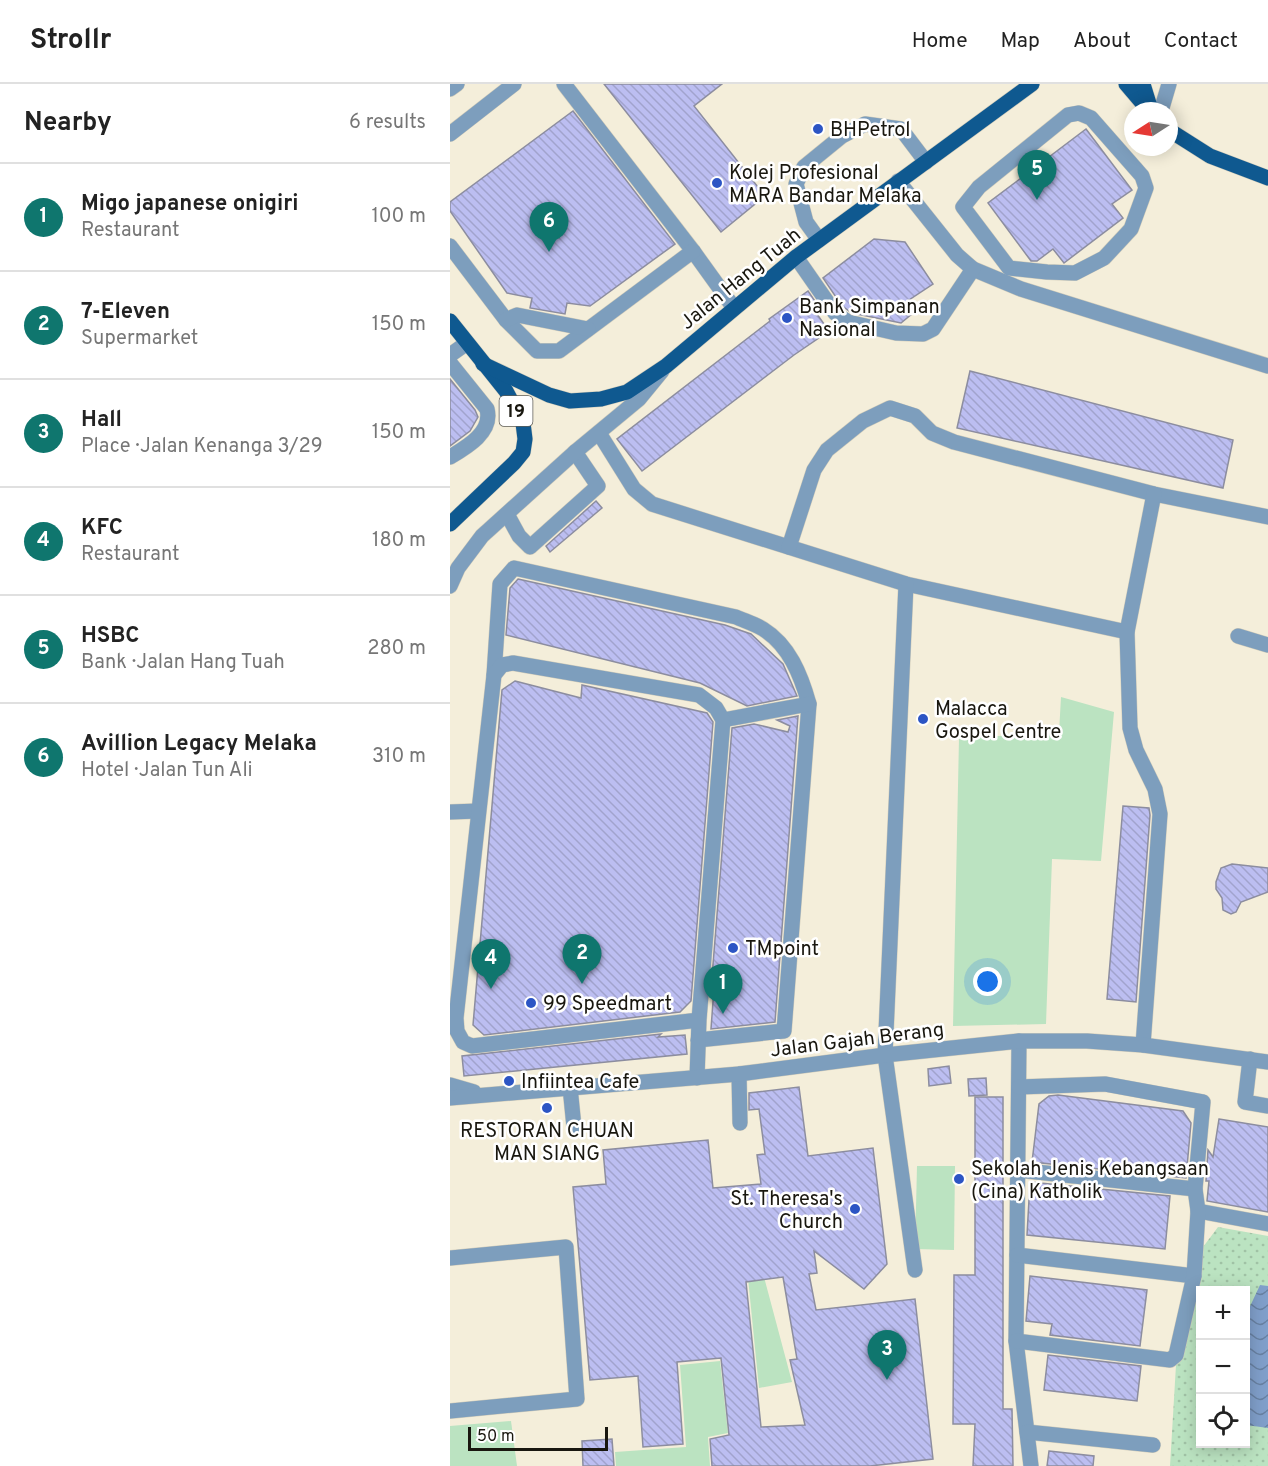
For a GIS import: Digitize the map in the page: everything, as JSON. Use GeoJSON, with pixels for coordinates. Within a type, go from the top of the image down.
{"type":"FeatureCollection","features":[{"type":"Feature","properties":{"kind":"main road","name":"Jalan Hang Tuah"},"geometry":{"type":"LineString","coordinates":[[483,364],[549,395],[570,401],[601,399],[627,392],[666,366],[796,257],[1032,84]]}},
{"type":"Feature","properties":{"kind":"main road"},"geometry":{"type":"LineString","coordinates":[[1125,84],[1142,102]]}},
{"type":"Feature","properties":{"kind":"main road"},"geometry":{"type":"LineString","coordinates":[[1143,84],[1148,102]]}},
{"type":"Feature","properties":{"kind":"main road"},"geometry":{"type":"LineString","coordinates":[[1178,136],[1210,156],[1268,178]]}},
{"type":"Feature","properties":{"kind":"main road","name":"19"},"geometry":{"type":"LineString","coordinates":[[450,321],[506,391],[523,423],[525,439],[523,452],[514,463],[450,524]]}},
{"type":"Feature","properties":{"kind":"street"},"geometry":{"type":"LineString","coordinates":[[450,89],[457,84]]}},
{"type":"Feature","properties":{"kind":"street"},"geometry":{"type":"LineString","coordinates":[[450,134],[514,84]]}},
{"type":"Feature","properties":{"kind":"street"},"geometry":{"type":"LineString","coordinates":[[564,84],[734,308]]}},
{"type":"Feature","properties":{"kind":"street"},"geometry":{"type":"LineString","coordinates":[[1164,102],[1169,84]]}},
{"type":"Feature","properties":{"kind":"street"},"geometry":{"type":"LineString","coordinates":[[1079,113],[1091,118],[1142,176],[1146,188],[1131,229],[1104,258],[1075,273],[1010,268],[963,207],[979,186],[1068,115],[1079,113]]}},
{"type":"Feature","properties":{"kind":"street"},"geometry":{"type":"LineString","coordinates":[[819,240],[806,222],[796,184],[804,167],[842,136],[865,124],[901,129],[926,162]]}},
{"type":"Feature","properties":{"kind":"street"},"geometry":{"type":"LineString","coordinates":[[898,182],[957,255],[973,269],[1000,282],[1268,366]]}},
{"type":"Feature","properties":{"kind":"street"},"geometry":{"type":"LineString","coordinates":[[450,246],[506,320],[537,351],[559,351],[693,251]]}},
{"type":"Feature","properties":{"kind":"street"},"geometry":{"type":"LineString","coordinates":[[796,257],[835,314],[848,322],[905,333],[923,334],[933,329],[973,269]]}},
{"type":"Feature","properties":{"kind":"street"},"geometry":{"type":"LineString","coordinates":[[1000,282],[1010,268]]}},
{"type":"Feature","properties":{"kind":"street"},"geometry":{"type":"LineString","coordinates":[[506,320],[517,315],[588,328]]}},
{"type":"Feature","properties":{"kind":"street"},"geometry":{"type":"LineString","coordinates":[[450,355],[466,343]]}},
{"type":"Feature","properties":{"kind":"street"},"geometry":{"type":"LineString","coordinates":[[450,363],[487,409],[489,416],[485,429],[462,450],[450,457]]}},
{"type":"Feature","properties":{"kind":"street"},"geometry":{"type":"LineString","coordinates":[[450,586],[458,568],[482,536],[574,452],[639,399],[666,366]]}},
{"type":"Feature","properties":{"kind":"street"},"geometry":{"type":"LineString","coordinates":[[789,547],[814,470],[827,450],[863,421],[890,408],[915,416],[932,433],[954,442],[1154,494],[1268,517]]}},
{"type":"Feature","properties":{"kind":"street"},"geometry":{"type":"LineString","coordinates":[[599,433],[634,489],[652,504],[906,584],[1127,632]]}},
{"type":"Feature","properties":{"kind":"street"},"geometry":{"type":"LineString","coordinates":[[507,514],[519,536],[530,547],[598,486],[574,452]]}},
{"type":"Feature","properties":{"kind":"street"},"geometry":{"type":"LineString","coordinates":[[1143,1045],[1160,814],[1155,789],[1136,750],[1130,728],[1127,632],[1154,494]]}},
{"type":"Feature","properties":{"kind":"street"},"geometry":{"type":"LineString","coordinates":[[698,1040],[783,1030],[809,704],[801,675],[786,651],[764,629],[736,617],[513,568],[500,584],[494,675],[456,1018],[457,1031],[463,1042],[472,1046],[699,1020]]}},
{"type":"Feature","properties":{"kind":"street"},"geometry":{"type":"LineString","coordinates":[[906,584],[885,1055],[915,1270]]}},
{"type":"Feature","properties":{"kind":"street"},"geometry":{"type":"LineString","coordinates":[[1238,636],[1268,645]]}},
{"type":"Feature","properties":{"kind":"street"},"geometry":{"type":"LineString","coordinates":[[494,675],[502,665],[513,663],[699,695],[716,708],[723,720],[699,1020],[698,1078]]}},
{"type":"Feature","properties":{"kind":"street"},"geometry":{"type":"LineString","coordinates":[[723,720],[809,704]]}},
{"type":"Feature","properties":{"kind":"street"},"geometry":{"type":"LineString","coordinates":[[450,812],[478,811]]}},
{"type":"Feature","properties":{"kind":"street"},"geometry":{"type":"LineString","coordinates":[[1019,1041],[1016,1341],[1031,1466]]}},
{"type":"Feature","properties":{"kind":"street","name":"Jalan Gajah Berang"},"geometry":{"type":"LineString","coordinates":[[450,1098],[739,1074],[1019,1041],[1087,1041],[1143,1045],[1268,1062]]}},
{"type":"Feature","properties":{"kind":"street"},"geometry":{"type":"LineString","coordinates":[[1250,1059],[1245,1102],[1268,1106]]}},
{"type":"Feature","properties":{"kind":"street"},"geometry":{"type":"LineString","coordinates":[[739,1074],[740,1123]]}},
{"type":"Feature","properties":{"kind":"street"},"geometry":{"type":"LineString","coordinates":[[1016,1341],[1170,1360],[1176,1355],[1194,1276],[1198,1211],[1195,1190],[1203,1102],[1105,1084],[1019,1087]]}},
{"type":"Feature","properties":{"kind":"street"},"geometry":{"type":"LineString","coordinates":[[450,1085],[461,1090],[492,1096]]}},
{"type":"Feature","properties":{"kind":"street"},"geometry":{"type":"LineString","coordinates":[[570,1087],[574,1127]]}},
{"type":"Feature","properties":{"kind":"street"},"geometry":{"type":"LineString","coordinates":[[1018,1170],[1195,1190]]}},
{"type":"Feature","properties":{"kind":"street"},"geometry":{"type":"LineString","coordinates":[[1198,1211],[1268,1224]]}},
{"type":"Feature","properties":{"kind":"street"},"geometry":{"type":"LineString","coordinates":[[450,1258],[566,1247],[577,1399],[450,1411]]}},
{"type":"Feature","properties":{"kind":"street"},"geometry":{"type":"LineString","coordinates":[[1017,1255],[1194,1276]]}},
{"type":"Feature","properties":{"kind":"street"},"geometry":{"type":"LineString","coordinates":[[1027,1432],[1153,1445]]}},
{"type":"Feature","properties":{"kind":"green space"},"geometry":{"type":"Polygon","coordinates":[[[1061,697],[1114,712],[1101,861],[1052,859],[1046,1024],[953,1026],[959,738],[1059,733],[1061,697]]]}},
{"type":"Feature","properties":{"kind":"green space"},"geometry":{"type":"Polygon","coordinates":[[[917,1166],[955,1166],[954,1250],[915,1249],[917,1166]]]}},
{"type":"Feature","properties":{"kind":"green space"},"geometry":{"type":"Polygon","coordinates":[[[742,1218],[764,1277],[792,1382],[759,1388],[742,1218]]]}},
{"type":"Feature","properties":{"kind":"green space"},"geometry":{"type":"Polygon","coordinates":[[[1218,1227],[1268,1236],[1268,1466],[1170,1466],[1176,1365],[1196,1290],[1196,1448],[1250,1448],[1250,1286],[1197,1286],[1203,1247],[1218,1227]]]}},
{"type":"Feature","properties":{"kind":"green space"},"geometry":{"type":"Polygon","coordinates":[[[720,1361],[728,1433],[708,1437],[710,1466],[616,1466],[615,1452],[686,1447],[680,1365],[720,1361]]]}},
{"type":"Feature","properties":{"kind":"green space"},"geometry":{"type":"Polygon","coordinates":[[[511,1421],[517,1466],[450,1466],[450,1426],[511,1421]]]}},
{"type":"Feature","properties":{"kind":"water"},"geometry":{"type":"Polygon","coordinates":[[[1260,1285],[1268,1286],[1268,1428],[1250,1426],[1250,1306],[1260,1285]]]}},
{"type":"Feature","properties":{"kind":"building"},"geometry":{"type":"Polygon","coordinates":[[[604,84],[722,84],[694,106],[765,196],[721,232],[604,84]]]}},
{"type":"Feature","properties":{"kind":"building"},"geometry":{"type":"Polygon","coordinates":[[[573,111],[675,244],[590,306],[567,303],[565,314],[530,308],[532,298],[507,293],[450,211],[450,202],[573,111]]]}},
{"type":"Feature","properties":{"kind":"building"},"geometry":{"type":"Polygon","coordinates":[[[1086,129],[1132,190],[1112,204],[1123,218],[1064,263],[1053,249],[1037,261],[1031,261],[988,203],[1086,129]]]}},
{"type":"Feature","properties":{"kind":"building"},"geometry":{"type":"Polygon","coordinates":[[[874,239],[905,242],[933,284],[906,302],[913,313],[901,323],[852,313],[842,306],[823,278],[874,239]]]}},
{"type":"Feature","properties":{"kind":"building"},"geometry":{"type":"Polygon","coordinates":[[[808,291],[821,310],[812,307],[829,331],[642,471],[617,439],[808,291]]]}},
{"type":"Feature","properties":{"kind":"building"},"geometry":{"type":"Polygon","coordinates":[[[970,371],[1233,440],[1223,488],[957,428],[970,371]]]}},
{"type":"Feature","properties":{"kind":"building"},"geometry":{"type":"Polygon","coordinates":[[[450,379],[478,417],[470,431],[450,446],[450,379]]]}},
{"type":"Feature","properties":{"kind":"building"},"geometry":{"type":"Polygon","coordinates":[[[596,501],[602,508],[550,552],[546,546],[596,501]]]}},
{"type":"Feature","properties":{"kind":"building"},"geometry":{"type":"Polygon","coordinates":[[[518,579],[725,625],[751,634],[783,664],[797,696],[747,706],[700,683],[506,635],[510,588],[518,579]]]}},
{"type":"Feature","properties":{"kind":"building"},"geometry":{"type":"Polygon","coordinates":[[[515,681],[581,698],[582,685],[707,713],[713,722],[691,1001],[680,1012],[484,1035],[473,1025],[502,690],[515,681]]]}},
{"type":"Feature","properties":{"kind":"building"},"geometry":{"type":"Polygon","coordinates":[[[798,716],[775,1022],[711,1029],[715,974],[712,977],[732,728],[754,724],[788,732],[790,726],[777,720],[798,716]]]}},
{"type":"Feature","properties":{"kind":"building"},"geometry":{"type":"Polygon","coordinates":[[[1123,806],[1149,808],[1150,815],[1136,1002],[1107,999],[1123,806]]]}},
{"type":"Feature","properties":{"kind":"building"},"geometry":{"type":"Polygon","coordinates":[[[1232,864],[1268,868],[1268,892],[1241,902],[1236,912],[1231,914],[1223,910],[1222,898],[1216,889],[1216,882],[1221,868],[1232,864]]]}},
{"type":"Feature","properties":{"kind":"building"},"geometry":{"type":"Polygon","coordinates":[[[661,1034],[658,1037],[685,1035],[687,1054],[464,1076],[462,1056],[661,1034]]]}},
{"type":"Feature","properties":{"kind":"building"},"geometry":{"type":"Polygon","coordinates":[[[949,1066],[951,1083],[929,1086],[928,1069],[949,1066]]]}},
{"type":"Feature","properties":{"kind":"building"},"geometry":{"type":"Polygon","coordinates":[[[986,1078],[987,1095],[969,1096],[968,1079],[986,1078]]]}},
{"type":"Feature","properties":{"kind":"building"},"geometry":{"type":"Polygon","coordinates":[[[799,1087],[808,1156],[873,1148],[887,1264],[864,1289],[814,1251],[817,1273],[809,1274],[816,1310],[915,1299],[933,1459],[870,1466],[712,1466],[710,1439],[729,1435],[721,1358],[677,1362],[683,1444],[643,1447],[638,1376],[590,1380],[573,1187],[606,1184],[603,1150],[708,1140],[713,1188],[761,1184],[757,1155],[765,1154],[759,1109],[749,1110],[749,1093],[799,1087]],[[783,1277],[746,1282],[761,1427],[805,1425],[790,1360],[797,1359],[783,1277]]]}},
{"type":"Feature","properties":{"kind":"building"},"geometry":{"type":"Polygon","coordinates":[[[1058,1095],[1183,1111],[1191,1123],[1186,1178],[1032,1162],[1039,1104],[1049,1096],[1058,1095]]]}},
{"type":"Feature","properties":{"kind":"building"},"geometry":{"type":"Polygon","coordinates":[[[975,1097],[1003,1097],[1003,1409],[1012,1409],[1013,1466],[973,1466],[975,1424],[953,1424],[954,1275],[975,1275],[975,1097]]]}},
{"type":"Feature","properties":{"kind":"building"},"geometry":{"type":"Polygon","coordinates":[[[1219,1119],[1268,1127],[1268,1212],[1207,1201],[1208,1150],[1213,1157],[1219,1119]]]}},
{"type":"Feature","properties":{"kind":"building"},"geometry":{"type":"Polygon","coordinates":[[[1030,1182],[1170,1196],[1165,1249],[1027,1235],[1030,1182]]]}},
{"type":"Feature","properties":{"kind":"building"},"geometry":{"type":"Polygon","coordinates":[[[1030,1276],[1147,1290],[1140,1346],[1050,1335],[1052,1324],[1026,1321],[1030,1276]]]}},
{"type":"Feature","properties":{"kind":"building"},"geometry":{"type":"Polygon","coordinates":[[[1048,1355],[1141,1366],[1137,1401],[1044,1390],[1048,1355]]]}},
{"type":"Feature","properties":{"kind":"building"},"geometry":{"type":"Polygon","coordinates":[[[612,1439],[614,1466],[583,1466],[582,1441],[612,1439]]]}},
{"type":"Feature","properties":{"kind":"building"},"geometry":{"type":"Polygon","coordinates":[[[1049,1451],[1094,1456],[1093,1466],[1047,1466],[1049,1451]]]}},
{"type":"Feature","properties":{"kind":"place","name":"BHPetrol"},"geometry":{"type":"Point","coordinates":[818,129]}},
{"type":"Feature","properties":{"kind":"place","name":"Kolej Profesional MARA Bandar Melaka"},"geometry":{"type":"Point","coordinates":[717,183]}},
{"type":"Feature","properties":{"kind":"place","name":"HSBC"},"geometry":{"type":"Point","coordinates":[1037,200]}},
{"type":"Feature","properties":{"kind":"place","name":"Avillion Legacy Melaka"},"geometry":{"type":"Point","coordinates":[549,252]}},
{"type":"Feature","properties":{"kind":"place","name":"Bank Simpanan Nasional"},"geometry":{"type":"Point","coordinates":[787,318]}},
{"type":"Feature","properties":{"kind":"place","name":"Malacca Gospel Centre"},"geometry":{"type":"Point","coordinates":[923,719]}},
{"type":"Feature","properties":{"kind":"place","name":"TMpoint"},"geometry":{"type":"Point","coordinates":[733,948]}},
{"type":"Feature","properties":{"kind":"place","name":"7-Eleven"},"geometry":{"type":"Point","coordinates":[582,984]}},
{"type":"Feature","properties":{"kind":"place","name":"KFC"},"geometry":{"type":"Point","coordinates":[491,989]}},
{"type":"Feature","properties":{"kind":"place","name":"99 Speedmart"},"geometry":{"type":"Point","coordinates":[531,1003]}},
{"type":"Feature","properties":{"kind":"place","name":"Migo japanese onigiri"},"geometry":{"type":"Point","coordinates":[723,1014]}},
{"type":"Feature","properties":{"kind":"place","name":"Infiintea Cafe"},"geometry":{"type":"Point","coordinates":[509,1081]}},
{"type":"Feature","properties":{"kind":"place","name":"RESTORAN CHUAN MAN SIANG"},"geometry":{"type":"Point","coordinates":[547,1108]}},
{"type":"Feature","properties":{"kind":"place","name":"Sekolah Jenis Kebangsaan (Cina) Katholik"},"geometry":{"type":"Point","coordinates":[959,1179]}},
{"type":"Feature","properties":{"kind":"place","name":"St. Theresa's Church"},"geometry":{"type":"Point","coordinates":[855,1209]}},
{"type":"Feature","properties":{"kind":"place","name":"Hall"},"geometry":{"type":"Point","coordinates":[887,1380]}}]}
